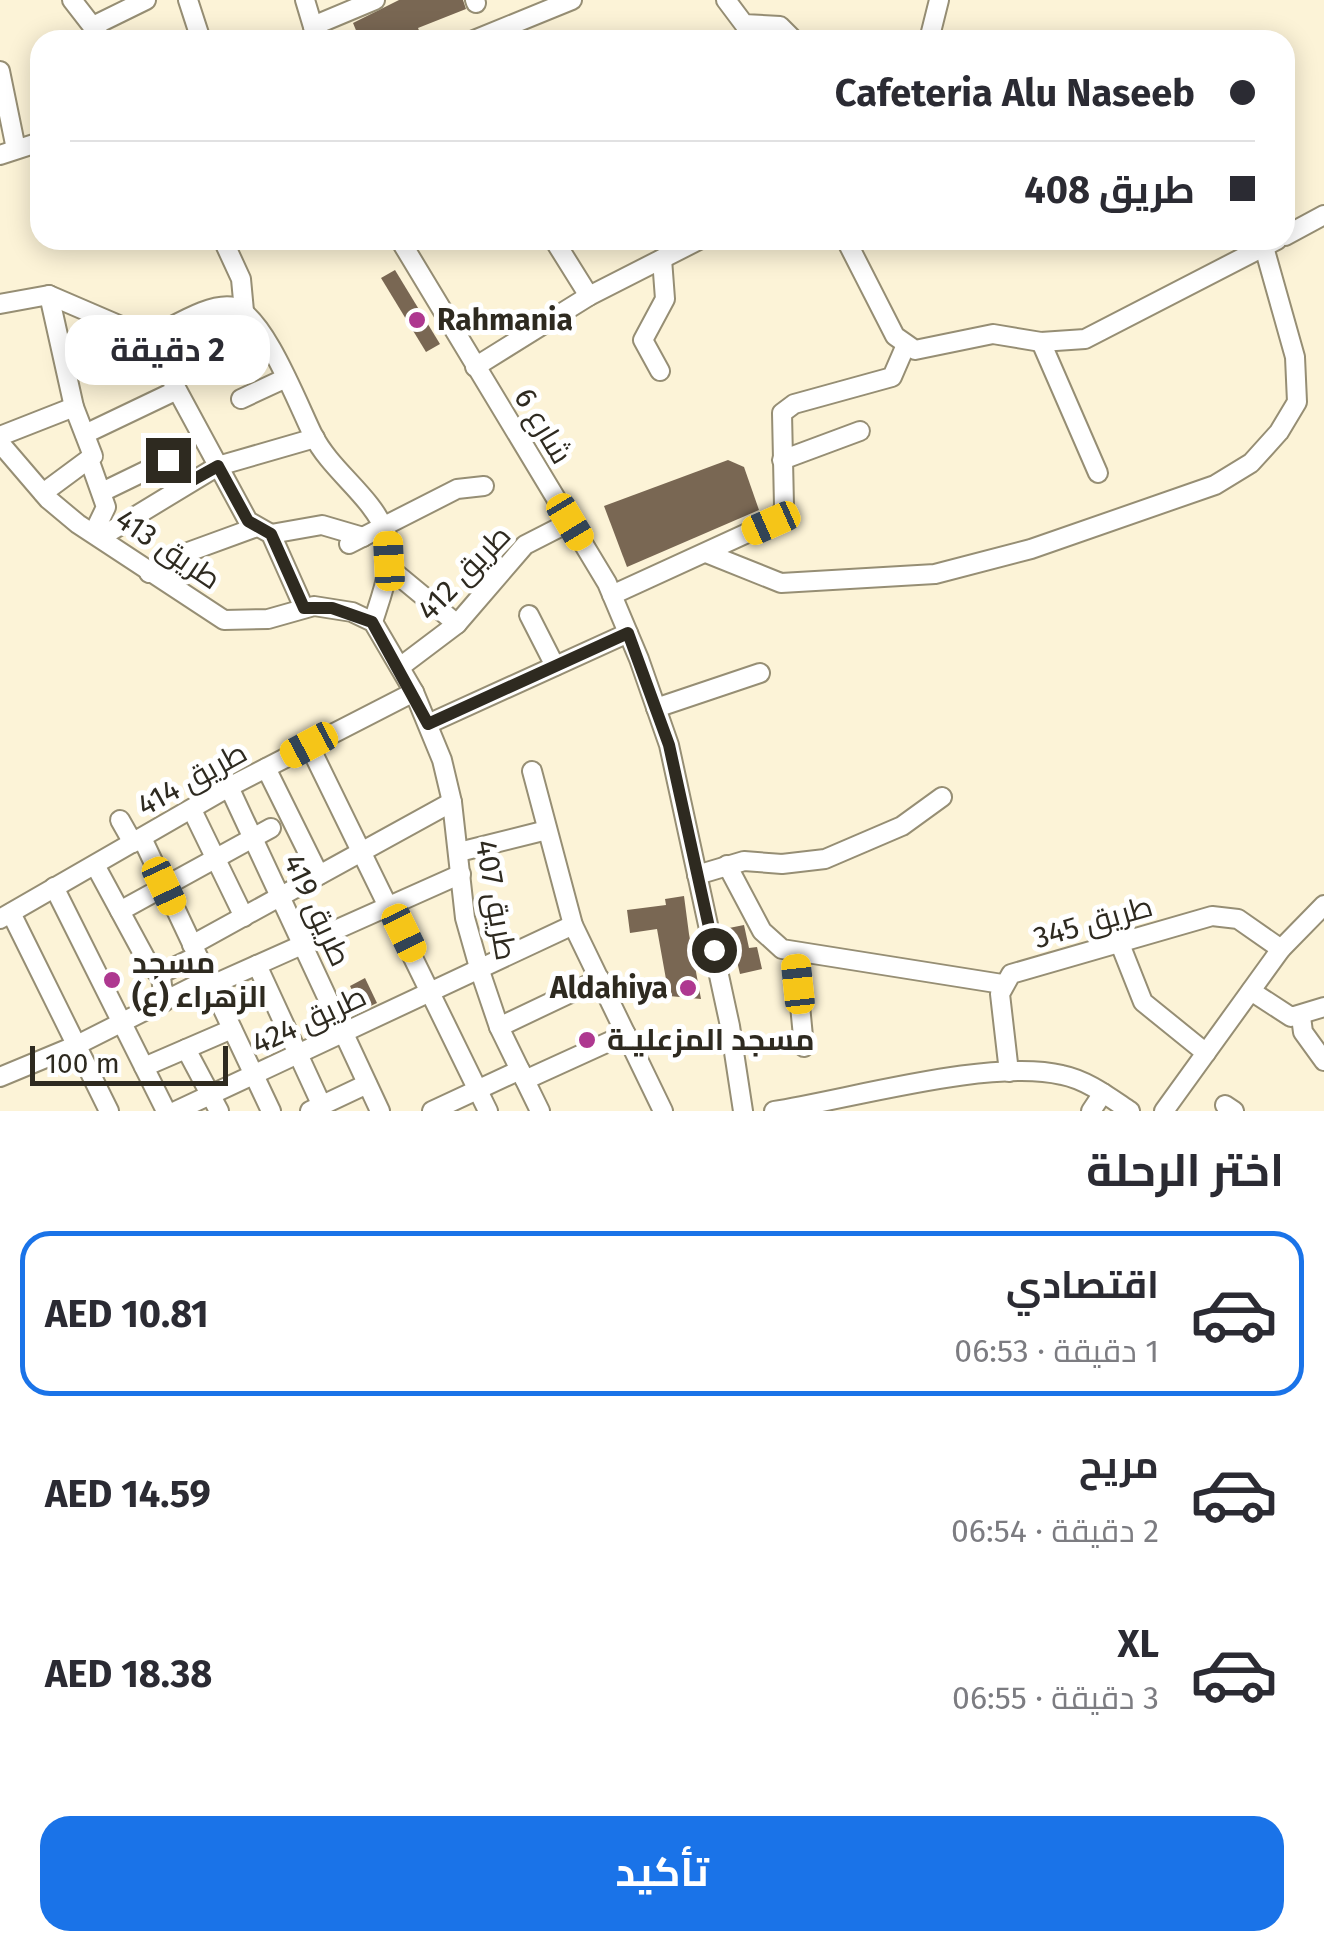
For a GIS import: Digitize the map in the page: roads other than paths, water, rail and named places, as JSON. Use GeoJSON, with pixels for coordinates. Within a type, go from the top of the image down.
{"type":"FeatureCollection","features":[{"type":"Feature","properties":{"kind":"street"},"geometry":{"type":"LineString","coordinates":[[72,0],[96,30]]}},
{"type":"Feature","properties":{"kind":"street"},"geometry":{"type":"LineString","coordinates":[[102,30],[146,0]]}},
{"type":"Feature","properties":{"kind":"street"},"geometry":{"type":"LineString","coordinates":[[188,0],[198,30]]}},
{"type":"Feature","properties":{"kind":"street"},"geometry":{"type":"LineString","coordinates":[[305,0],[314,30]]}},
{"type":"Feature","properties":{"kind":"street"},"geometry":{"type":"LineString","coordinates":[[320,30],[375,0]]}},
{"type":"Feature","properties":{"kind":"street"},"geometry":{"type":"LineString","coordinates":[[498,30],[572,0]]}},
{"type":"Feature","properties":{"kind":"street"},"geometry":{"type":"LineString","coordinates":[[726,0],[744,24],[780,26],[784,30]]}},
{"type":"Feature","properties":{"kind":"street"},"geometry":{"type":"LineString","coordinates":[[932,30],[939,0]]}},
{"type":"Feature","properties":{"kind":"street"},"geometry":{"type":"LineString","coordinates":[[0,71],[8,152]]}},
{"type":"Feature","properties":{"kind":"street"},"geometry":{"type":"LineString","coordinates":[[1295,231],[1324,215]]}},
{"type":"Feature","properties":{"kind":"street"},"geometry":{"type":"LineString","coordinates":[[228,250],[241,279],[244,310],[286,378],[327,461],[383,528],[388,567],[372,622],[414,692]]}},
{"type":"Feature","properties":{"kind":"street","name":"شارع 6"},"geometry":{"type":"LineString","coordinates":[[410,250],[475,367],[612,595],[628,633],[656,708],[697,875],[743,1111]]}},
{"type":"Feature","properties":{"kind":"street"},"geometry":{"type":"LineString","coordinates":[[560,250],[589,296]]}},
{"type":"Feature","properties":{"kind":"street"},"geometry":{"type":"LineString","coordinates":[[475,367],[589,296],[680,250]]}},
{"type":"Feature","properties":{"kind":"street"},"geometry":{"type":"LineString","coordinates":[[851,250],[904,347],[915,350],[993,334],[1042,342],[1085,339],[1258,250]]}},
{"type":"Feature","properties":{"kind":"street"},"geometry":{"type":"LineString","coordinates":[[706,553],[781,583],[935,574],[1031,548],[1214,485],[1251,463],[1280,432],[1296,402],[1295,357],[1272,250]]}},
{"type":"Feature","properties":{"kind":"street"},"geometry":{"type":"LineString","coordinates":[[660,371],[643,340],[665,298],[662,259]]}},
{"type":"Feature","properties":{"kind":"street"},"geometry":{"type":"LineString","coordinates":[[0,304],[48,295],[149,338],[218,466],[263,531],[304,608]]}},
{"type":"Feature","properties":{"kind":"street"},"geometry":{"type":"LineString","coordinates":[[43,493],[90,462],[93,456],[74,407],[48,295]]}},
{"type":"Feature","properties":{"kind":"street"},"geometry":{"type":"LineString","coordinates":[[149,338],[216,308],[230,305],[244,310]]}},
{"type":"Feature","properties":{"kind":"street"},"geometry":{"type":"LineString","coordinates":[[1042,342],[1098,473]]}},
{"type":"Feature","properties":{"kind":"street"},"geometry":{"type":"LineString","coordinates":[[612,595],[780,518],[784,506],[780,420],[787,407],[892,378],[904,347]]}},
{"type":"Feature","properties":{"kind":"street"},"geometry":{"type":"LineString","coordinates":[[241,398],[286,378]]}},
{"type":"Feature","properties":{"kind":"street"},"geometry":{"type":"LineString","coordinates":[[85,434],[175,391]]}},
{"type":"Feature","properties":{"kind":"street"},"geometry":{"type":"LineString","coordinates":[[3,449],[74,407]]}},
{"type":"Feature","properties":{"kind":"street"},"geometry":{"type":"LineString","coordinates":[[782,460],[860,431]]}},
{"type":"Feature","properties":{"kind":"street"},"geometry":{"type":"LineString","coordinates":[[98,534],[218,466],[315,438]]}},
{"type":"Feature","properties":{"kind":"street","name":"طريق 413"},"geometry":{"type":"LineString","coordinates":[[3,449],[43,493],[149,573],[224,620],[268,620],[304,608],[332,608],[372,622]]}},
{"type":"Feature","properties":{"kind":"street"},"geometry":{"type":"LineString","coordinates":[[102,492],[168,460],[176,461],[191,481]]}},
{"type":"Feature","properties":{"kind":"street"},"geometry":{"type":"LineString","coordinates":[[90,462],[106,507],[98,534]]}},
{"type":"Feature","properties":{"kind":"street","name":"طريق 412"},"geometry":{"type":"LineString","coordinates":[[263,531],[322,525],[356,540],[457,489],[484,486]]}},
{"type":"Feature","properties":{"kind":"street","name":"طريق 412"},"geometry":{"type":"LineString","coordinates":[[400,666],[456,624],[525,545],[570,522]]}},
{"type":"Feature","properties":{"kind":"street"},"geometry":{"type":"LineString","coordinates":[[149,573],[180,556],[263,531]]}},
{"type":"Feature","properties":{"kind":"street"},"geometry":{"type":"LineString","coordinates":[[388,567],[456,624]]}},
{"type":"Feature","properties":{"kind":"street"},"geometry":{"type":"LineString","coordinates":[[529,616],[556,666]]}},
{"type":"Feature","properties":{"kind":"street"},"geometry":{"type":"LineString","coordinates":[[428,724],[628,633]]}},
{"type":"Feature","properties":{"kind":"street"},"geometry":{"type":"LineString","coordinates":[[656,708],[760,673]]}},
{"type":"Feature","properties":{"kind":"street","name":"طريق 407"},"geometry":{"type":"LineString","coordinates":[[414,692],[452,802],[465,918],[480,971],[499,1027],[539,1111]]}},
{"type":"Feature","properties":{"kind":"street","name":"طريق 414"},"geometry":{"type":"LineString","coordinates":[[5,916],[229,788],[414,692]]}},
{"type":"Feature","properties":{"kind":"street"},"geometry":{"type":"LineString","coordinates":[[309,745],[488,1111]]}},
{"type":"Feature","properties":{"kind":"street"},"geometry":{"type":"LineString","coordinates":[[266,768],[319,875]]}},
{"type":"Feature","properties":{"kind":"street"},"geometry":{"type":"LineString","coordinates":[[532,771],[574,925],[664,1111]]}},
{"type":"Feature","properties":{"kind":"street","name":"طريق 419"},"geometry":{"type":"LineString","coordinates":[[229,788],[380,1111]]}},
{"type":"Feature","properties":{"kind":"street"},"geometry":{"type":"LineString","coordinates":[[697,875],[727,865],[825,859],[902,826],[942,797]]}},
{"type":"Feature","properties":{"kind":"street"},"geometry":{"type":"LineString","coordinates":[[160,974],[244,917],[452,802]]}},
{"type":"Feature","properties":{"kind":"street"},"geometry":{"type":"LineString","coordinates":[[192,810],[244,917]]}},
{"type":"Feature","properties":{"kind":"street"},"geometry":{"type":"LineString","coordinates":[[120,820],[138,841],[164,886],[271,1111]]}},
{"type":"Feature","properties":{"kind":"street"},"geometry":{"type":"LineString","coordinates":[[120,911],[271,828]]}},
{"type":"Feature","properties":{"kind":"street"},"geometry":{"type":"LineString","coordinates":[[459,852],[547,830]]}},
{"type":"Feature","properties":{"kind":"street"},"geometry":{"type":"LineString","coordinates":[[95,865],[147,961],[160,974],[164,1002]]}},
{"type":"Feature","properties":{"kind":"street"},"geometry":{"type":"LineString","coordinates":[[727,865],[762,931],[795,954],[1002,984],[1000,999],[1009,1072]]}},
{"type":"Feature","properties":{"kind":"street"},"geometry":{"type":"LineString","coordinates":[[1,1077],[461,874]]}},
{"type":"Feature","properties":{"kind":"street"},"geometry":{"type":"LineString","coordinates":[[54,888],[166,1111]]}},
{"type":"Feature","properties":{"kind":"street"},"geometry":{"type":"LineString","coordinates":[[1164,1111],[1281,949],[1304,920],[1324,905]]}},
{"type":"Feature","properties":{"kind":"street","name":"طريق 345"},"geometry":{"type":"LineString","coordinates":[[1002,984],[1018,972],[1221,915],[1238,919],[1281,949]]}},
{"type":"Feature","properties":{"kind":"street"},"geometry":{"type":"LineString","coordinates":[[5,916],[109,1111]]}},
{"type":"Feature","properties":{"kind":"street","name":"طريق 424"},"geometry":{"type":"LineString","coordinates":[[176,1111],[216,1103],[254,1076],[298,1054],[574,925]]}},
{"type":"Feature","properties":{"kind":"street"},"geometry":{"type":"LineString","coordinates":[[1120,944],[1143,1002],[1206,1053]]}},
{"type":"Feature","properties":{"kind":"street"},"geometry":{"type":"LineString","coordinates":[[795,954],[804,1047]]}},
{"type":"Feature","properties":{"kind":"street"},"geometry":{"type":"LineString","coordinates":[[258,965],[298,1054],[316,1108],[367,1084]]}},
{"type":"Feature","properties":{"kind":"street"},"geometry":{"type":"LineString","coordinates":[[499,1027],[600,980]]}},
{"type":"Feature","properties":{"kind":"street"},"geometry":{"type":"LineString","coordinates":[[1250,991],[1286,1015],[1301,1017],[1324,1007]]}},
{"type":"Feature","properties":{"kind":"street"},"geometry":{"type":"LineString","coordinates":[[1301,1017],[1304,1032],[1324,1061]]}},
{"type":"Feature","properties":{"kind":"street"},"geometry":{"type":"LineString","coordinates":[[144,1067],[232,1029]]}},
{"type":"Feature","properties":{"kind":"street"},"geometry":{"type":"LineString","coordinates":[[432,1111],[626,1034]]}},
{"type":"Feature","properties":{"kind":"street"},"geometry":{"type":"LineString","coordinates":[[186,1049],[216,1103]]}},
{"type":"Feature","properties":{"kind":"street"},"geometry":{"type":"LineString","coordinates":[[774,1111],[806,1109],[1009,1072],[1064,1075],[1130,1111]]}},
{"type":"Feature","properties":{"kind":"street"},"geometry":{"type":"LineString","coordinates":[[1091,1111],[1103,1094]]}},
{"type":"Feature","properties":{"kind":"place","name":"Rahmania"},"geometry":{"type":"Point","coordinates":[417,320]}},
{"type":"Feature","properties":{"kind":"place","name":"مسجد الزهراء (ع)"},"geometry":{"type":"Point","coordinates":[112,980]}},
{"type":"Feature","properties":{"kind":"place","name":"Aldahiya"},"geometry":{"type":"Point","coordinates":[688,988]}},
{"type":"Feature","properties":{"kind":"place","name":"مسجد المزعليـة"},"geometry":{"type":"Point","coordinates":[587,1040]}}]}
